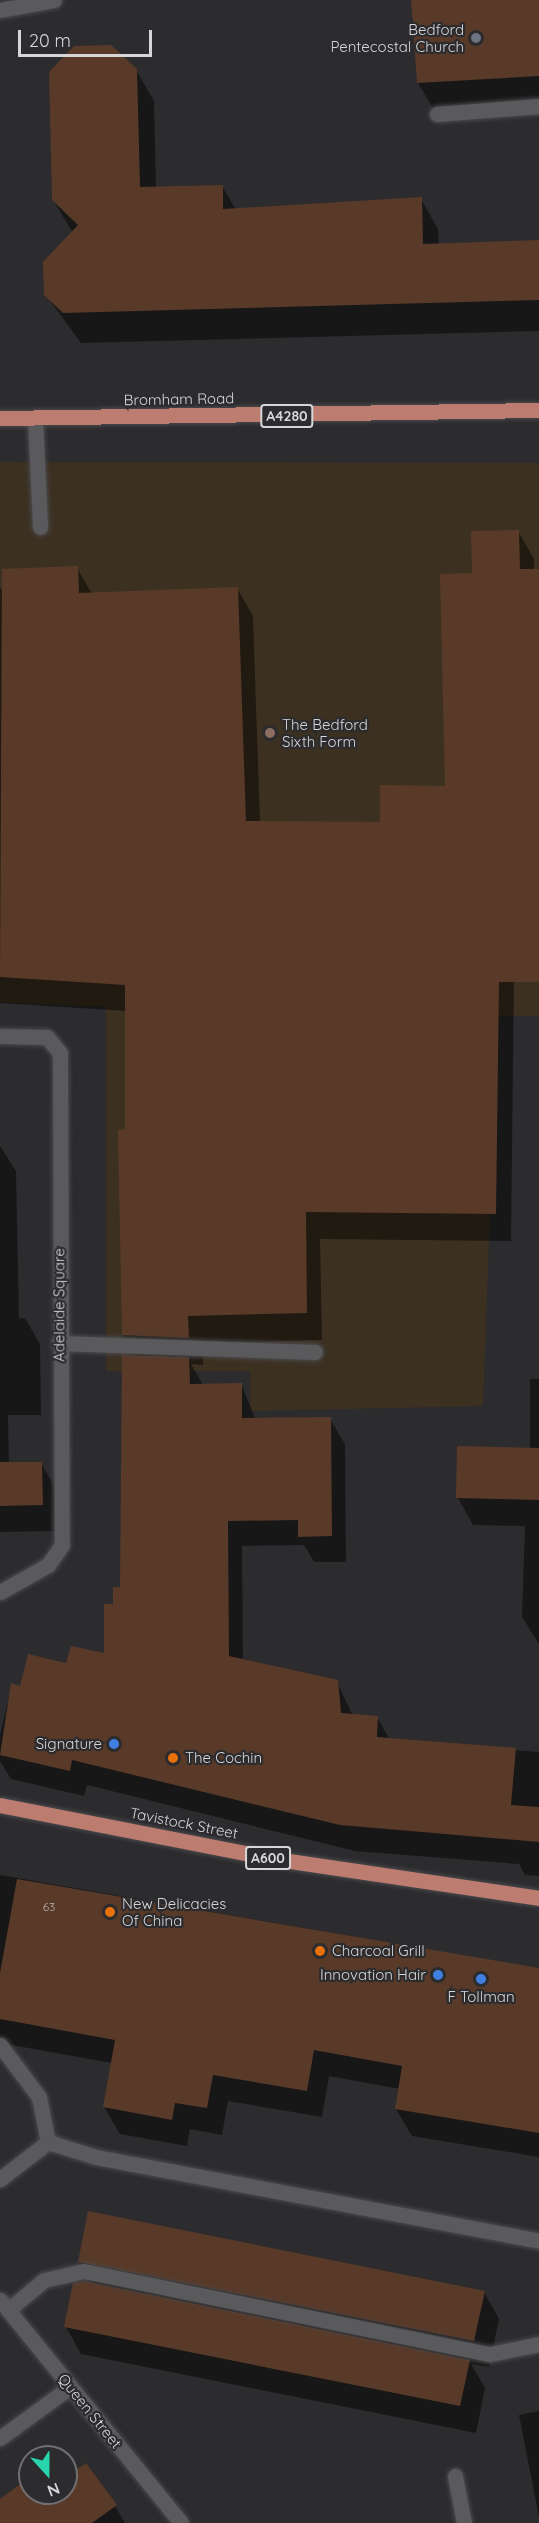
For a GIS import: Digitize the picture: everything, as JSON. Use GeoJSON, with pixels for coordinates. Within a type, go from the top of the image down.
{"type":"FeatureCollection","features":[{"type":"Feature","properties":{"kind":"main road","name":"Bromham Road"},"geometry":{"type":"LineString","coordinates":[[0,418],[539,410]]}},
{"type":"Feature","properties":{"kind":"main road","name":"Tavistock Street"},"geometry":{"type":"LineString","coordinates":[[0,1805],[269,1858],[539,1898]]}},
{"type":"Feature","properties":{"kind":"street"},"geometry":{"type":"LineString","coordinates":[[0,10],[54,0]]}},
{"type":"Feature","properties":{"kind":"street"},"geometry":{"type":"LineString","coordinates":[[437,114],[539,106]]}},
{"type":"Feature","properties":{"kind":"street"},"geometry":{"type":"LineString","coordinates":[[35,419],[40,527]]}},
{"type":"Feature","properties":{"kind":"street","name":"Adelaide Square"},"geometry":{"type":"LineString","coordinates":[[0,1036],[47,1037],[60,1053],[59,1342],[62,1545],[48,1566],[0,1592]]}},
{"type":"Feature","properties":{"kind":"street"},"geometry":{"type":"LineString","coordinates":[[59,1342],[315,1352]]}},
{"type":"Feature","properties":{"kind":"street"},"geometry":{"type":"LineString","coordinates":[[0,2045],[39,2097],[48,2142]]}},
{"type":"Feature","properties":{"kind":"street"},"geometry":{"type":"LineString","coordinates":[[0,2179],[48,2142]]}},
{"type":"Feature","properties":{"kind":"street"},"geometry":{"type":"LineString","coordinates":[[48,2142],[96,2157],[539,2241]]}},
{"type":"Feature","properties":{"kind":"street"},"geometry":{"type":"LineString","coordinates":[[4,2305],[44,2280],[84,2271],[490,2354],[539,2344]]}},
{"type":"Feature","properties":{"kind":"street","name":"Queen Street"},"geometry":{"type":"LineString","coordinates":[[4,2305],[180,2523]]}},
{"type":"Feature","properties":{"kind":"street"},"geometry":{"type":"LineString","coordinates":[[0,2438],[70,2387]]}},
{"type":"Feature","properties":{"kind":"street"},"geometry":{"type":"LineString","coordinates":[[455,2476],[464,2523]]}},
{"type":"Feature","properties":{"kind":"shaded area","name":"The Bedford Sixth Form"},"geometry":{"type":"Polygon","coordinates":[[[0,462],[539,463],[539,1016],[497,1016],[483,1406],[250,1411],[250,1371],[106,1371],[106,1007],[0,1002],[0,462]]]}},
{"type":"Feature","properties":{"kind":"building","name":"Bedford Pentecostal Church"},"geometry":{"type":"Polygon","coordinates":[[[411,0],[539,0],[539,76],[417,83],[411,0]]]}},
{"type":"Feature","properties":{"kind":"building"},"geometry":{"type":"Polygon","coordinates":[[[111,45],[137,69],[140,187],[223,185],[223,209],[422,197],[423,244],[539,240],[539,300],[63,313],[44,295],[43,262],[78,225],[52,200],[49,72],[74,46],[111,45]]]}},
{"type":"Feature","properties":{"kind":"building","name":"The Bedford Sixth Form"},"geometry":{"type":"Polygon","coordinates":[[[519,530],[520,569],[539,569],[539,982],[499,982],[496,1214],[306,1212],[307,1313],[188,1316],[189,1338],[122,1335],[118,1130],[125,1129],[125,985],[0,977],[2,569],[78,566],[79,593],[238,587],[246,821],[380,822],[380,785],[445,786],[440,574],[472,573],[471,531],[519,530]]]}},
{"type":"Feature","properties":{"kind":"building"},"geometry":{"type":"Polygon","coordinates":[[[122,1355],[189,1357],[190,1384],[242,1383],[242,1418],[331,1417],[332,1536],[298,1537],[298,1520],[228,1521],[229,1656],[338,1680],[341,1713],[378,1716],[377,1737],[516,1748],[511,1805],[539,1807],[539,1842],[340,1825],[72,1760],[70,1771],[0,1755],[11,1683],[20,1686],[28,1654],[66,1663],[71,1646],[104,1653],[104,1604],[113,1604],[113,1587],[120,1587],[122,1355]]]}},
{"type":"Feature","properties":{"kind":"building"},"geometry":{"type":"Polygon","coordinates":[[[457,1446],[539,1448],[539,1500],[456,1498],[457,1446]]]}},
{"type":"Feature","properties":{"kind":"building"},"geometry":{"type":"Polygon","coordinates":[[[0,1462],[42,1462],[43,1505],[0,1506],[0,1462]]]}},
{"type":"Feature","properties":{"kind":"building"},"geometry":{"type":"Polygon","coordinates":[[[17,1879],[539,1968],[539,2133],[395,2109],[402,2066],[314,2050],[307,2091],[213,2075],[207,2108],[175,2103],[172,2120],[103,2107],[115,2040],[0,2019],[0,1973],[17,1879]]]}},
{"type":"Feature","properties":{"kind":"building"},"geometry":{"type":"Polygon","coordinates":[[[88,2211],[485,2291],[474,2341],[78,2262],[88,2211]]]}},
{"type":"Feature","properties":{"kind":"building"},"geometry":{"type":"Polygon","coordinates":[[[84,2281],[470,2360],[460,2406],[64,2327],[73,2283],[84,2281]]]}},
{"type":"Feature","properties":{"kind":"building"},"geometry":{"type":"Polygon","coordinates":[[[86,2463],[117,2505],[92,2523],[0,2523],[0,2499],[18,2486],[18,2505],[78,2505],[78,2469],[86,2463]]]}},
{"type":"Feature","properties":{"kind":"place","name":"Bedford Pentecostal Church"},"geometry":{"type":"Point","coordinates":[476,38]}},
{"type":"Feature","properties":{"kind":"place","name":"The Bedford Sixth Form"},"geometry":{"type":"Point","coordinates":[270,733]}},
{"type":"Feature","properties":{"kind":"place","name":"Signature"},"geometry":{"type":"Point","coordinates":[114,1744]}},
{"type":"Feature","properties":{"kind":"place","name":"The Cochin"},"geometry":{"type":"Point","coordinates":[173,1758]}},
{"type":"Feature","properties":{"kind":"place","name":"New Delicacies Of China"},"geometry":{"type":"Point","coordinates":[110,1912]}},
{"type":"Feature","properties":{"kind":"place","name":"Charcoal Grill"},"geometry":{"type":"Point","coordinates":[320,1951]}},
{"type":"Feature","properties":{"kind":"place","name":"Innovation Hair"},"geometry":{"type":"Point","coordinates":[438,1975]}},
{"type":"Feature","properties":{"kind":"place","name":"F Tollman"},"geometry":{"type":"Point","coordinates":[481,1979]}}]}
